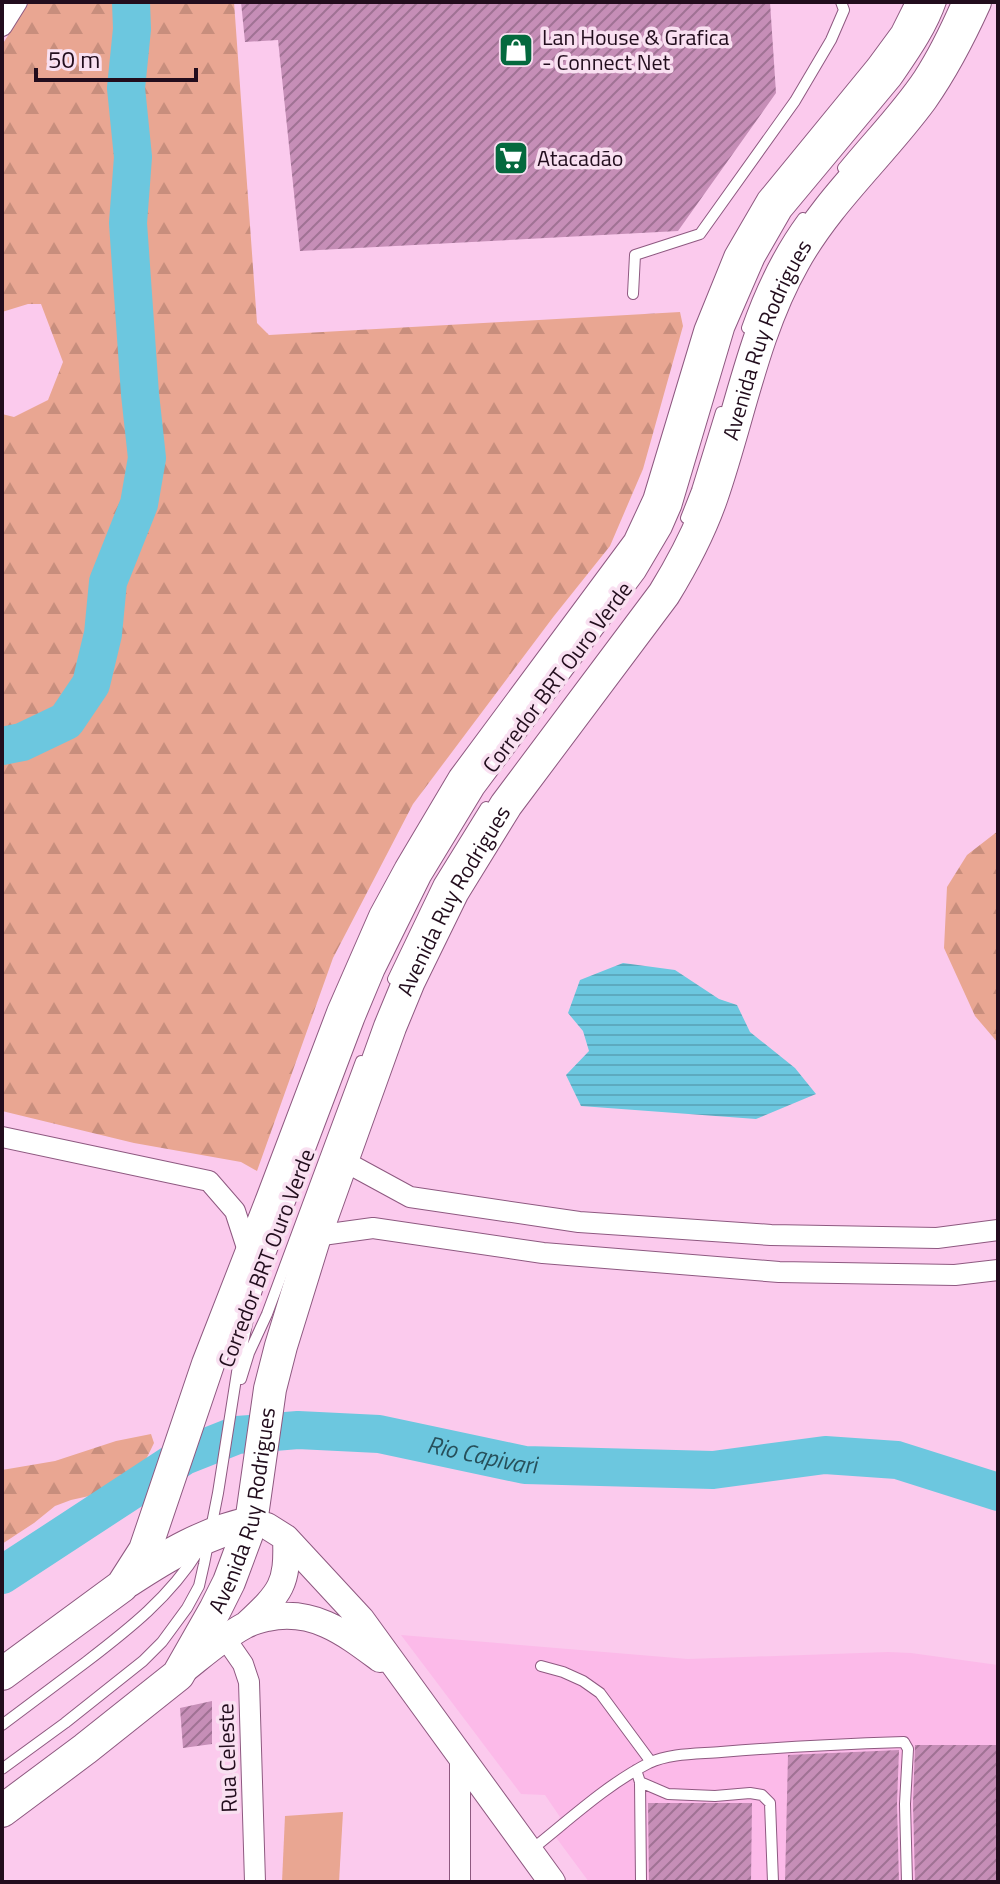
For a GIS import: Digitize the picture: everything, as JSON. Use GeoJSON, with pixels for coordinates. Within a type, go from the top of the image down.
{"type":"FeatureCollection","features":[{"type":"Feature","properties":{"kind":"main road"},"geometry":{"type":"LineString","coordinates":[[122,1586],[145,1550],[208,1364],[353,989],[385,917],[443,814],[487,748],[639,544],[659,501],[710,332],[740,258],[772,203],[881,70],[906,36],[923,2]]}},
{"type":"Feature","properties":{"kind":"main road","name":"Avenida Ruy Rodrigues"},"geometry":{"type":"LineString","coordinates":[[2,1811],[178,1675],[215,1610],[251,1523],[270,1389],[281,1346],[315,1236],[409,981],[453,891],[506,805],[664,594],[691,546],[712,495],[770,312],[795,260],[828,211],[921,100],[975,2]]}},
{"type":"Feature","properties":{"kind":"main road"},"geometry":{"type":"LineString","coordinates":[[2,1674],[167,1557],[209,1535],[251,1523]]}},
{"type":"Feature","properties":{"kind":"street"},"geometry":{"type":"LineString","coordinates":[[2,26],[17,2]]}},
{"type":"Feature","properties":{"kind":"street"},"geometry":{"type":"LineString","coordinates":[[2,1137],[209,1181],[235,1211],[250,1257]]}},
{"type":"Feature","properties":{"kind":"street"},"geometry":{"type":"LineString","coordinates":[[342,1160],[410,1197],[579,1222],[771,1235],[922,1238],[998,1230]]}},
{"type":"Feature","properties":{"kind":"street"},"geometry":{"type":"LineString","coordinates":[[315,1236],[373,1228],[543,1253],[779,1272],[955,1275],[998,1270]]}},
{"type":"Feature","properties":{"kind":"street"},"geometry":{"type":"LineString","coordinates":[[251,1523],[267,1526],[286,1538],[361,1619],[552,1882]]}},
{"type":"Feature","properties":{"kind":"street"},"geometry":{"type":"LineString","coordinates":[[178,1675],[265,1607],[281,1585],[287,1563],[286,1538]]}},
{"type":"Feature","properties":{"kind":"street"},"geometry":{"type":"LineString","coordinates":[[236,1631],[278,1616],[310,1618],[348,1636],[399,1673]]}},
{"type":"Feature","properties":{"kind":"street","name":"Rua Celeste"},"geometry":{"type":"LineString","coordinates":[[236,1631],[249,1682],[255,1882]]}},
{"type":"Feature","properties":{"kind":"street"},"geometry":{"type":"LineString","coordinates":[[460,1756],[460,1882]]}},
{"type":"Feature","properties":{"kind":"lane"},"geometry":{"type":"LineString","coordinates":[[633,294],[635,255],[700,234],[795,101],[831,40],[844,10],[841,2]]}},
{"type":"Feature","properties":{"kind":"lane","name":"Corredor BRT Ouro Verde"},"geometry":{"type":"LineString","coordinates":[[2,1769],[143,1661],[162,1642],[199,1586],[218,1493],[242,1344],[259,1284],[359,1020],[401,925],[431,867],[479,790],[654,553],[676,507],[729,329],[759,260],[786,213],[903,71],[927,34],[941,2]]}},
{"type":"Feature","properties":{"kind":"lane"},"geometry":{"type":"LineString","coordinates":[[834,179],[908,90],[947,25],[957,2]]}},
{"type":"Feature","properties":{"kind":"lane"},"geometry":{"type":"LineString","coordinates":[[941,91],[963,51],[983,2]]}},
{"type":"Feature","properties":{"kind":"lane"},"geometry":{"type":"LineString","coordinates":[[770,312],[805,253],[848,205]]}},
{"type":"Feature","properties":{"kind":"lane"},"geometry":{"type":"LineString","coordinates":[[744,336],[754,306],[778,256],[808,211]]}},
{"type":"Feature","properties":{"kind":"lane"},"geometry":{"type":"LineString","coordinates":[[683,527],[723,406]]}},
{"type":"Feature","properties":{"kind":"lane","name":"Corredor BRT Ouro Verde"},"geometry":{"type":"LineString","coordinates":[[390,986],[439,883],[493,797]]}},
{"type":"Feature","properties":{"kind":"lane","name":"Corredor BRT Ouro Verde"},"geometry":{"type":"LineString","coordinates":[[232,1403],[365,1051]]}},
{"type":"Feature","properties":{"kind":"lane","name":"Corredor BRT Ouro Verde"},"geometry":{"type":"LineString","coordinates":[[2,1725],[151,1609],[189,1566],[209,1535]]}},
{"type":"Feature","properties":{"kind":"lane"},"geometry":{"type":"LineString","coordinates":[[541,1666],[583,1681],[600,1693],[651,1762]]}},
{"type":"Feature","properties":{"kind":"lane"},"geometry":{"type":"LineString","coordinates":[[530,1851],[613,1785],[651,1762],[665,1758],[802,1745],[904,1742],[908,1749],[905,1804],[907,1882]]}},
{"type":"Feature","properties":{"kind":"lane"},"geometry":{"type":"LineString","coordinates":[[636,1770],[640,1782],[641,1882]]}},
{"type":"Feature","properties":{"kind":"lane"},"geometry":{"type":"LineString","coordinates":[[640,1782],[668,1794],[762,1795],[770,1803],[773,1882]]}},
{"type":"Feature","properties":{"kind":"shaded area"},"geometry":{"type":"Polygon","coordinates":[[[401,1635],[688,1659],[888,1652],[998,1665],[998,1882],[589,1882],[552,1832],[560,1817],[545,1795],[521,1794],[401,1635]]]}},
{"type":"Feature","properties":{"kind":"green space"},"geometry":{"type":"Polygon","coordinates":[[[29,2],[234,2],[257,323],[269,335],[680,312],[683,326],[643,469],[610,546],[413,804],[333,958],[257,1171],[241,1162],[134,1143],[2,1111],[2,414],[14,417],[48,400],[63,362],[41,304],[28,304],[2,312],[2,45],[29,2]]]}},
{"type":"Feature","properties":{"kind":"green space"},"geometry":{"type":"Polygon","coordinates":[[[998,831],[998,1043],[975,1016],[944,948],[947,887],[967,855],[998,831]]]}},
{"type":"Feature","properties":{"kind":"green space"},"geometry":{"type":"Polygon","coordinates":[[[151,1434],[154,1443],[137,1478],[121,1489],[55,1506],[2,1544],[2,1470],[55,1461],[116,1441],[151,1434]]]}},
{"type":"Feature","properties":{"kind":"green space"},"geometry":{"type":"Polygon","coordinates":[[[343,1812],[339,1882],[282,1882],[285,1816],[343,1812]]]}},
{"type":"Feature","properties":{"kind":"water"},"geometry":{"type":"Polygon","coordinates":[[[623,963],[675,970],[719,999],[737,1005],[750,1032],[795,1068],[816,1094],[756,1119],[581,1106],[566,1075],[589,1051],[583,1031],[568,1013],[580,980],[623,963]]]}},
{"type":"Feature","properties":{"kind":"building","name":"Atacadão"},"geometry":{"type":"Polygon","coordinates":[[[241,2],[770,2],[776,93],[678,231],[300,251],[278,40],[245,42],[241,2]]]}},
{"type":"Feature","properties":{"kind":"building"},"geometry":{"type":"Polygon","coordinates":[[[212,1701],[212,1744],[183,1748],[180,1708],[212,1701]]]}},
{"type":"Feature","properties":{"kind":"building"},"geometry":{"type":"Polygon","coordinates":[[[915,1745],[998,1745],[998,1882],[915,1882],[915,1745]]]}},
{"type":"Feature","properties":{"kind":"building"},"geometry":{"type":"Polygon","coordinates":[[[899,1750],[899,1882],[785,1882],[788,1755],[899,1750]]]}},
{"type":"Feature","properties":{"kind":"building"},"geometry":{"type":"Polygon","coordinates":[[[648,1803],[752,1803],[751,1882],[649,1882],[648,1803]]]}},
{"type":"Feature","properties":{"kind":"waterway"},"geometry":{"type":"LineString","coordinates":[[2,746],[22,742],[66,721],[91,684],[103,634],[108,582],[139,504],[147,458],[128,223],[133,157],[126,88],[132,29],[131,2]]}},
{"type":"Feature","properties":{"kind":"waterway","name":"Rio Capivari"},"geometry":{"type":"LineString","coordinates":[[2,1575],[184,1456],[237,1435],[298,1430],[379,1434],[525,1465],[713,1470],[825,1455],[897,1460],[998,1492]]}},
{"type":"Feature","properties":{"kind":"place","name":"Lan House & Grafica - Connect Net"},"geometry":{"type":"Point","coordinates":[516,50]}},
{"type":"Feature","properties":{"kind":"place","name":"Atacadão"},"geometry":{"type":"Point","coordinates":[511,158]}}]}
